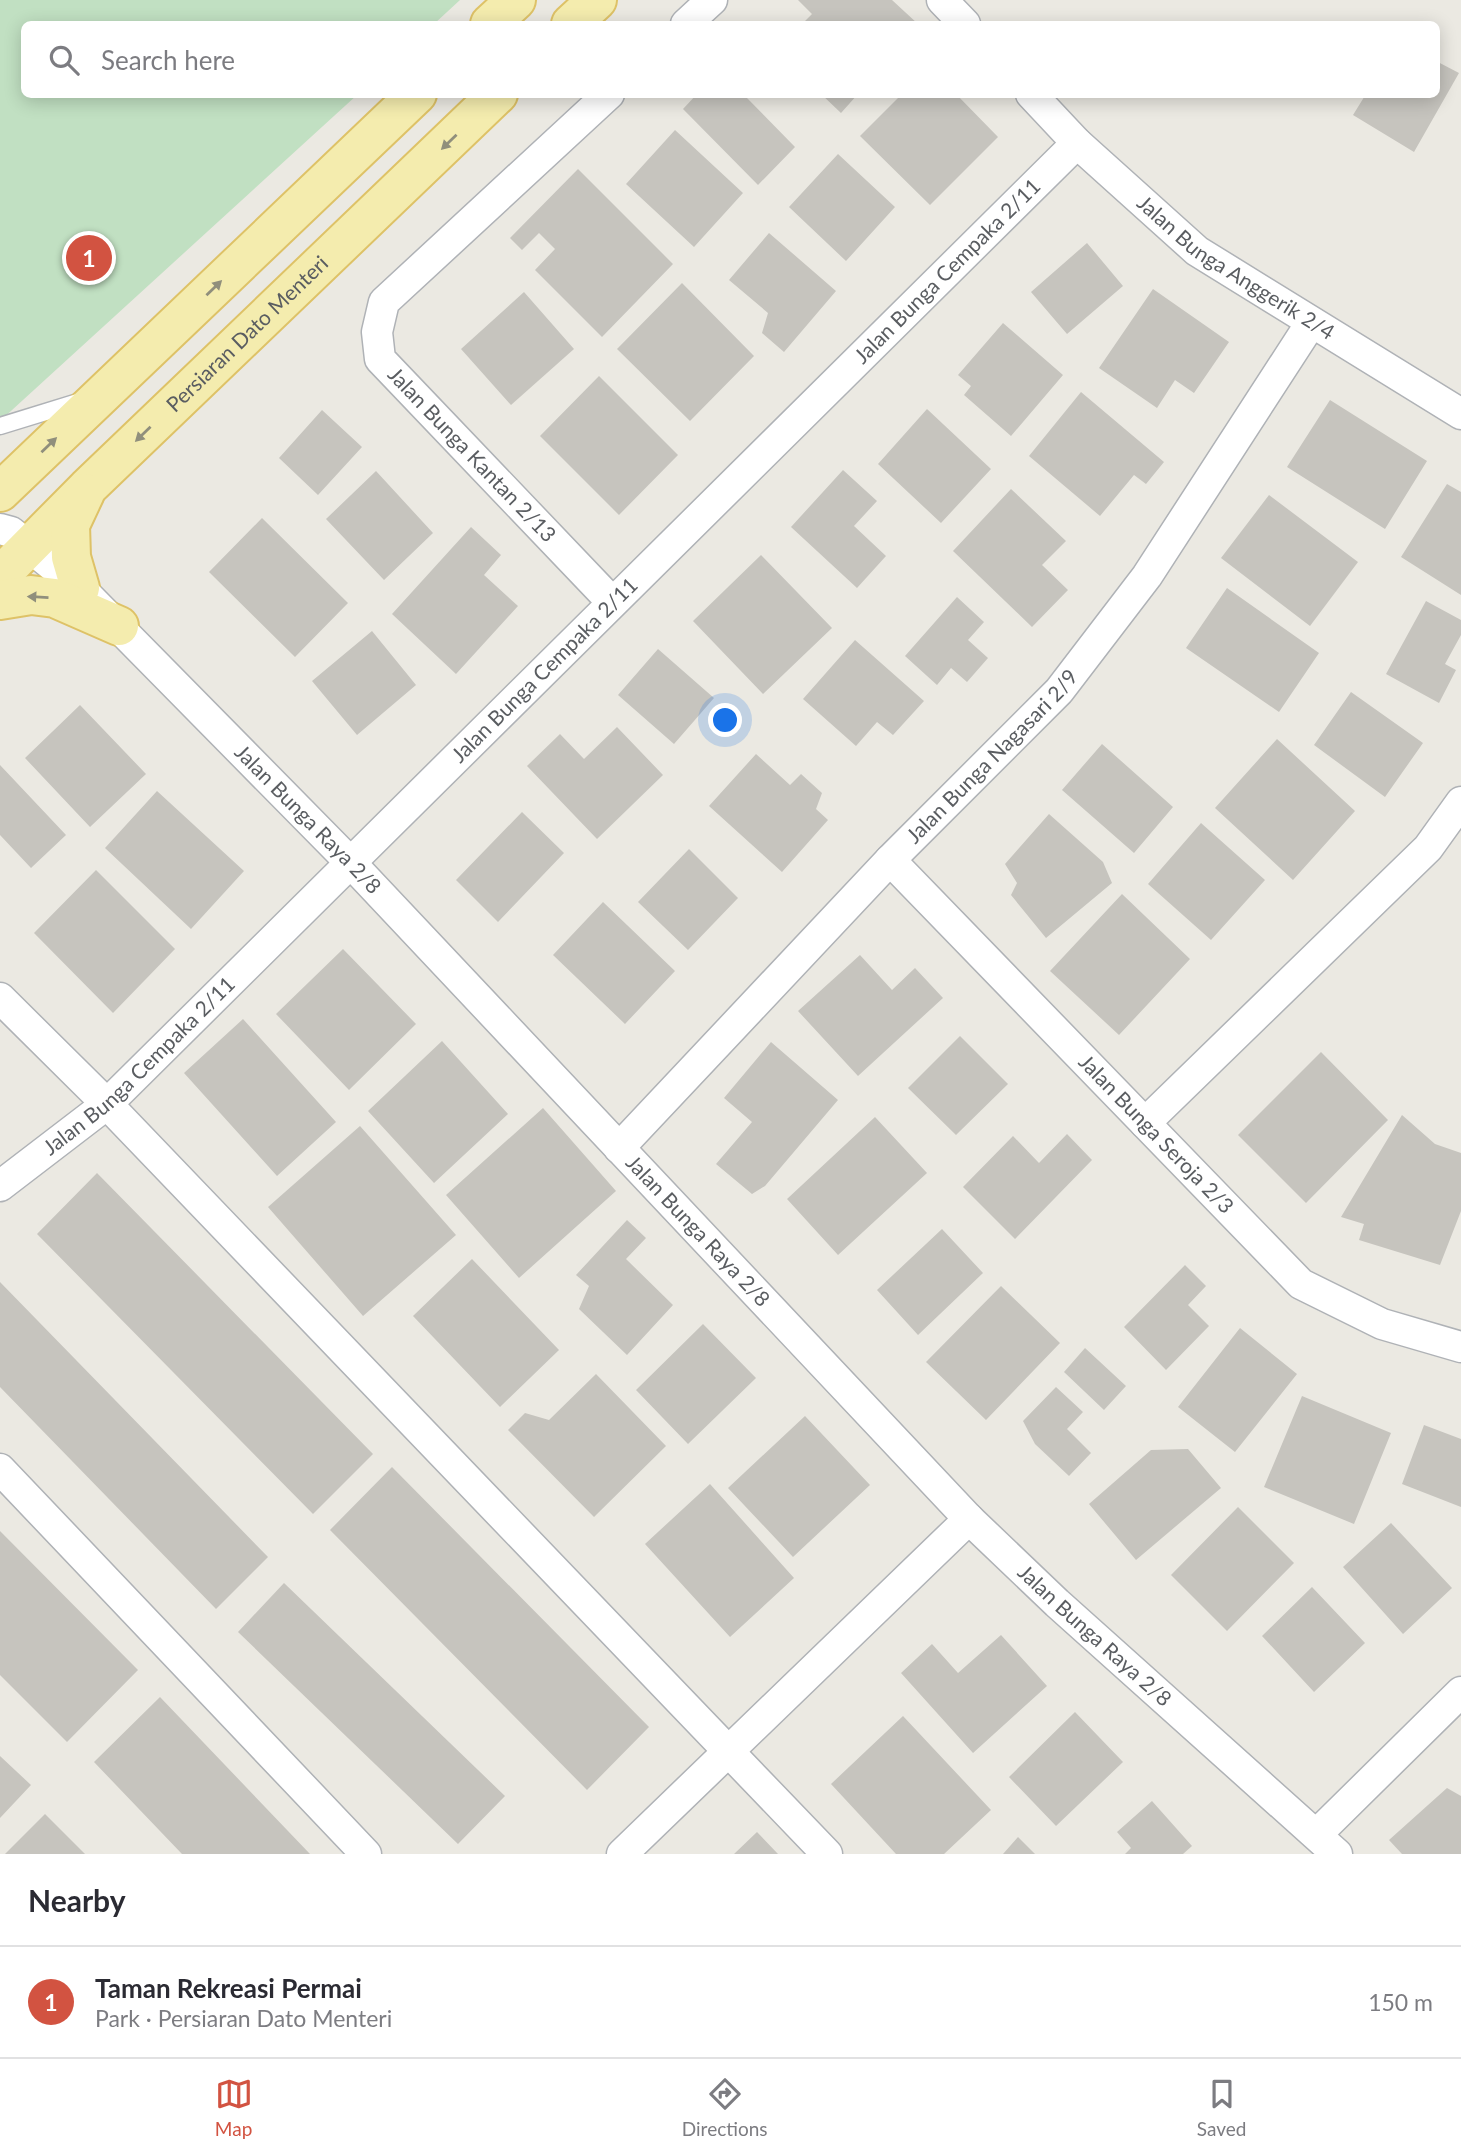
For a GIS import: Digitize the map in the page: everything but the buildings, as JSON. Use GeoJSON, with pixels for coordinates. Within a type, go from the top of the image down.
{"type":"FeatureCollection","features":[{"type":"Feature","properties":{"kind":"main road"},"geometry":{"type":"LineString","coordinates":[[493,21],[516,0]]}},
{"type":"Feature","properties":{"kind":"main road"},"geometry":{"type":"LineString","coordinates":[[574,21],[597,0]]}},
{"type":"Feature","properties":{"kind":"main road"},"geometry":{"type":"LineString","coordinates":[[0,492],[413,98]]}},
{"type":"Feature","properties":{"kind":"main road","name":"Persiaran Dato Menteri"},"geometry":{"type":"LineString","coordinates":[[0,576],[15,538],[87,488],[494,98]]}},
{"type":"Feature","properties":{"kind":"main road"},"geometry":{"type":"LineString","coordinates":[[80,588],[71,556],[70,525],[87,488]]}},
{"type":"Feature","properties":{"kind":"main road"},"geometry":{"type":"LineString","coordinates":[[0,600],[31,596],[55,598],[119,626]]}},
{"type":"Feature","properties":{"kind":"street"},"geometry":{"type":"LineString","coordinates":[[688,21],[712,0]]}},
{"type":"Feature","properties":{"kind":"street"},"geometry":{"type":"LineString","coordinates":[[942,0],[962,21]]}},
{"type":"Feature","properties":{"kind":"street","name":"Jalan Bunga Kantan 2/13"},"geometry":{"type":"LineString","coordinates":[[606,98],[384,302],[377,332],[380,359],[612,603]]}},
{"type":"Feature","properties":{"kind":"street","name":"Jalan Bunga Anggerik 2/4"},"geometry":{"type":"LineString","coordinates":[[1035,98],[1077,143],[1197,251],[1461,414]]}},
{"type":"Feature","properties":{"kind":"street","name":"Jalan Bunga Cempaka 2/11"},"geometry":{"type":"LineString","coordinates":[[0,1186],[107,1104],[349,861],[1077,143]]}},
{"type":"Feature","properties":{"kind":"street","name":"Jalan Bunga Nagasari 2/9"},"geometry":{"type":"LineString","coordinates":[[619,1148],[890,860],[1059,691],[1147,576],[1311,323]]}},
{"type":"Feature","properties":{"kind":"street","name":"Jalan Bunga Raya 2/8"},"geometry":{"type":"LineString","coordinates":[[15,538],[80,588],[349,861],[969,1519],[1057,1603],[1327,1844]]}},
{"type":"Feature","properties":{"kind":"street"},"geometry":{"type":"LineString","coordinates":[[1145,1123],[1419,857],[1461,802]]}},
{"type":"Feature","properties":{"kind":"street","name":"Jalan Bunga Seroja 2/3"},"geometry":{"type":"LineString","coordinates":[[890,860],[1301,1284],[1382,1324],[1461,1347]]}},
{"type":"Feature","properties":{"kind":"street"},"geometry":{"type":"LineString","coordinates":[[0,998],[107,1104],[827,1854]]}},
{"type":"Feature","properties":{"kind":"street"},"geometry":{"type":"LineString","coordinates":[[0,1469],[366,1854]]}},
{"type":"Feature","properties":{"kind":"street"},"geometry":{"type":"LineString","coordinates":[[622,1854],[969,1519]]}},
{"type":"Feature","properties":{"kind":"street"},"geometry":{"type":"LineString","coordinates":[[1327,1844],[1461,1692]]}},
{"type":"Feature","properties":{"kind":"lane"},"geometry":{"type":"LineString","coordinates":[[0,426],[101,395]]}},
{"type":"Feature","properties":{"kind":"green space"},"geometry":{"type":"Polygon","coordinates":[[[0,0],[460,0],[437,21],[21,21],[21,98],[354,98],[0,421],[0,0]]]}},
{"type":"Feature","properties":{"kind":"place","name":"Taman Rekreasi Permai"},"geometry":{"type":"Point","coordinates":[89,258]}}]}
